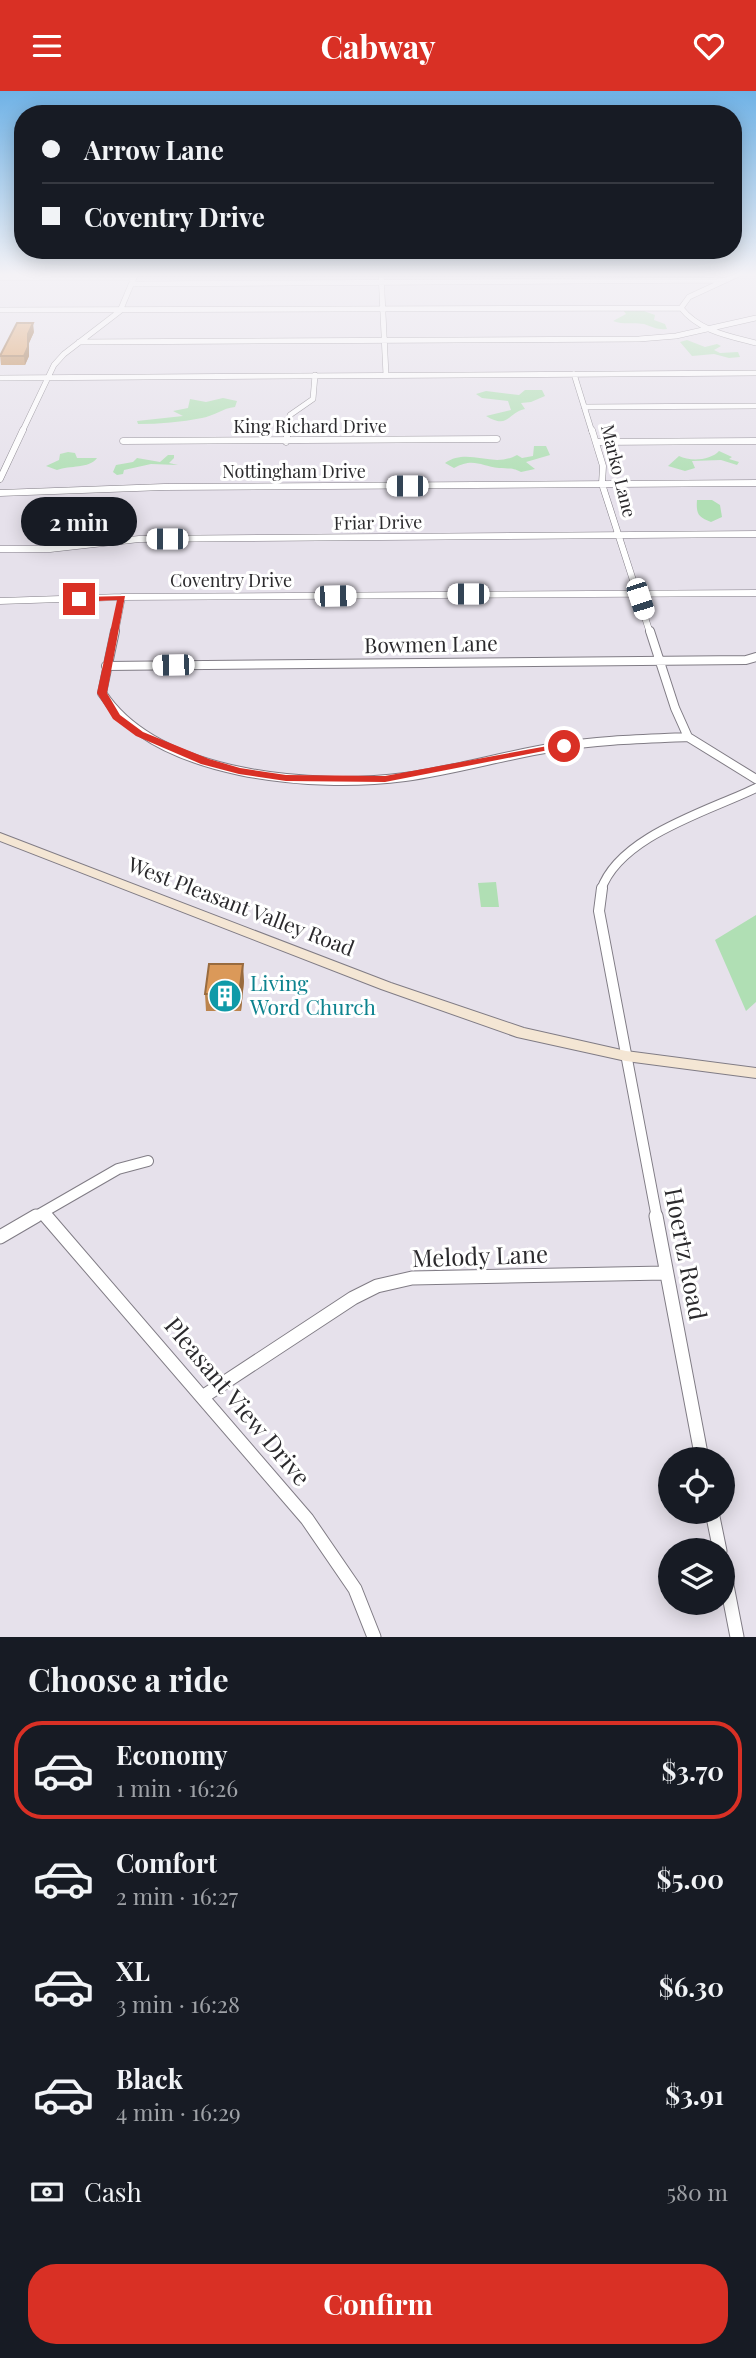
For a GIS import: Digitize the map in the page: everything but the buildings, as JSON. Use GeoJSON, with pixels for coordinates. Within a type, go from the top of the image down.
{"type":"FeatureCollection","features":[{"type":"Feature","properties":{"kind":"main road","name":"West Pleasant Valley Road"},"geometry":{"type":"LineString","coordinates":[[0,837],[410,994],[522,1033],[626,1056],[756,1073]]}},
{"type":"Feature","properties":{"kind":"street"},"geometry":{"type":"LineString","coordinates":[[0,479],[48,377],[64,354],[75,345]]}},
{"type":"Feature","properties":{"kind":"street"},"geometry":{"type":"LineString","coordinates":[[384,345],[386,375]]}},
{"type":"Feature","properties":{"kind":"street"},"geometry":{"type":"LineString","coordinates":[[0,378],[756,373]]}},
{"type":"Feature","properties":{"kind":"street","name":"Marko Lane"},"geometry":{"type":"LineString","coordinates":[[574,374],[603,466],[602,485],[675,708],[688,737]]}},
{"type":"Feature","properties":{"kind":"street"},"geometry":{"type":"LineString","coordinates":[[286,442],[290,415],[313,399],[315,375]]}},
{"type":"Feature","properties":{"kind":"street"},"geometry":{"type":"LineString","coordinates":[[584,407],[756,406]]}},
{"type":"Feature","properties":{"kind":"street","name":"King Richard Drive"},"geometry":{"type":"LineString","coordinates":[[122,441],[497,439]]}},
{"type":"Feature","properties":{"kind":"street"},"geometry":{"type":"LineString","coordinates":[[596,442],[756,441]]}},
{"type":"Feature","properties":{"kind":"street","name":"Nottingham Drive"},"geometry":{"type":"LineString","coordinates":[[0,493],[164,487],[756,483]]}},
{"type":"Feature","properties":{"kind":"street","name":"Friar Drive"},"geometry":{"type":"LineString","coordinates":[[0,549],[50,549],[139,539],[756,534]]}},
{"type":"Feature","properties":{"kind":"street","name":"Coventry Drive"},"geometry":{"type":"LineString","coordinates":[[0,601],[122,597],[756,593]]}},
{"type":"Feature","properties":{"kind":"street"},"geometry":{"type":"LineString","coordinates":[[122,597],[102,693],[117,717],[140,734],[205,762],[239,771],[286,778],[385,779],[589,743],[688,737],[756,779]]}},
{"type":"Feature","properties":{"kind":"street","name":"Bowmen Lane"},"geometry":{"type":"LineString","coordinates":[[106,666],[756,657]]}},
{"type":"Feature","properties":{"kind":"street","name":"Hoertz Road"},"geometry":{"type":"LineString","coordinates":[[700,1447],[599,911],[602,886],[613,868],[627,853],[656,835],[756,788]]}},
{"type":"Feature","properties":{"kind":"street"},"geometry":{"type":"LineString","coordinates":[[0,1237],[118,1168],[148,1161]]}},
{"type":"Feature","properties":{"kind":"street","name":"Pleasant View Drive"},"geometry":{"type":"LineString","coordinates":[[43,1213],[204,1396],[310,1523],[348,1579],[374,1637]]}},
{"type":"Feature","properties":{"kind":"street","name":"Melody Lane"},"geometry":{"type":"LineString","coordinates":[[204,1396],[353,1298],[377,1286],[412,1278],[665,1273]]}},
{"type":"Feature","properties":{"kind":"street"},"geometry":{"type":"LineString","coordinates":[[733,1615],[737,1637]]}},
{"type":"Feature","properties":{"kind":"green space"},"geometry":{"type":"Polygon","coordinates":[[[683,345],[719,345],[714,350],[720,353],[738,352],[740,357],[729,358],[714,354],[692,356],[683,345]]]}},
{"type":"Feature","properties":{"kind":"green space"},"geometry":{"type":"Polygon","coordinates":[[[525,390],[542,390],[545,396],[521,403],[525,409],[504,421],[486,416],[511,410],[508,401],[482,398],[476,394],[486,391],[519,395],[525,390]]]}},
{"type":"Feature","properties":{"kind":"green space"},"geometry":{"type":"Polygon","coordinates":[[[223,398],[237,401],[235,407],[186,421],[138,424],[137,421],[183,416],[173,411],[188,408],[190,399],[206,402],[223,398]]]}},
{"type":"Feature","properties":{"kind":"green space"},"geometry":{"type":"Polygon","coordinates":[[[534,446],[546,446],[550,455],[526,462],[535,469],[521,472],[472,463],[454,468],[445,463],[463,457],[499,460],[517,455],[522,458],[533,456],[534,446]]]}},
{"type":"Feature","properties":{"kind":"green space"},"geometry":{"type":"Polygon","coordinates":[[[719,451],[732,457],[729,459],[739,462],[737,465],[721,460],[692,461],[695,468],[685,471],[668,466],[679,456],[700,459],[719,451]]]}},
{"type":"Feature","properties":{"kind":"green space"},"geometry":{"type":"Polygon","coordinates":[[[75,453],[77,458],[97,458],[84,465],[57,470],[46,466],[59,460],[60,454],[75,453]]]}},
{"type":"Feature","properties":{"kind":"green space"},"geometry":{"type":"Polygon","coordinates":[[[168,455],[174,455],[169,463],[178,465],[151,464],[124,470],[123,474],[117,475],[113,472],[116,465],[133,462],[137,458],[160,462],[168,455]]]}},
{"type":"Feature","properties":{"kind":"green space"},"geometry":{"type":"Polygon","coordinates":[[[697,500],[712,500],[720,505],[722,517],[711,522],[703,518],[698,512],[697,500]]]}},
{"type":"Feature","properties":{"kind":"green space"},"geometry":{"type":"Polygon","coordinates":[[[496,882],[499,907],[481,907],[478,883],[496,882]]]}},
{"type":"Feature","properties":{"kind":"green space"},"geometry":{"type":"Polygon","coordinates":[[[756,915],[756,1002],[746,1011],[715,940],[756,915]]]}},
{"type":"Feature","properties":{"kind":"place","name":"Living Word Church"},"geometry":{"type":"Point","coordinates":[225,996]}},
{"type":"Feature","properties":{"kind":"route"},"geometry":{"type":"LineString","coordinates":[[79,599],[122,597],[102,693],[117,717],[140,734],[205,762],[239,771],[286,778],[337,781],[385,779],[564,746]]}}]}
